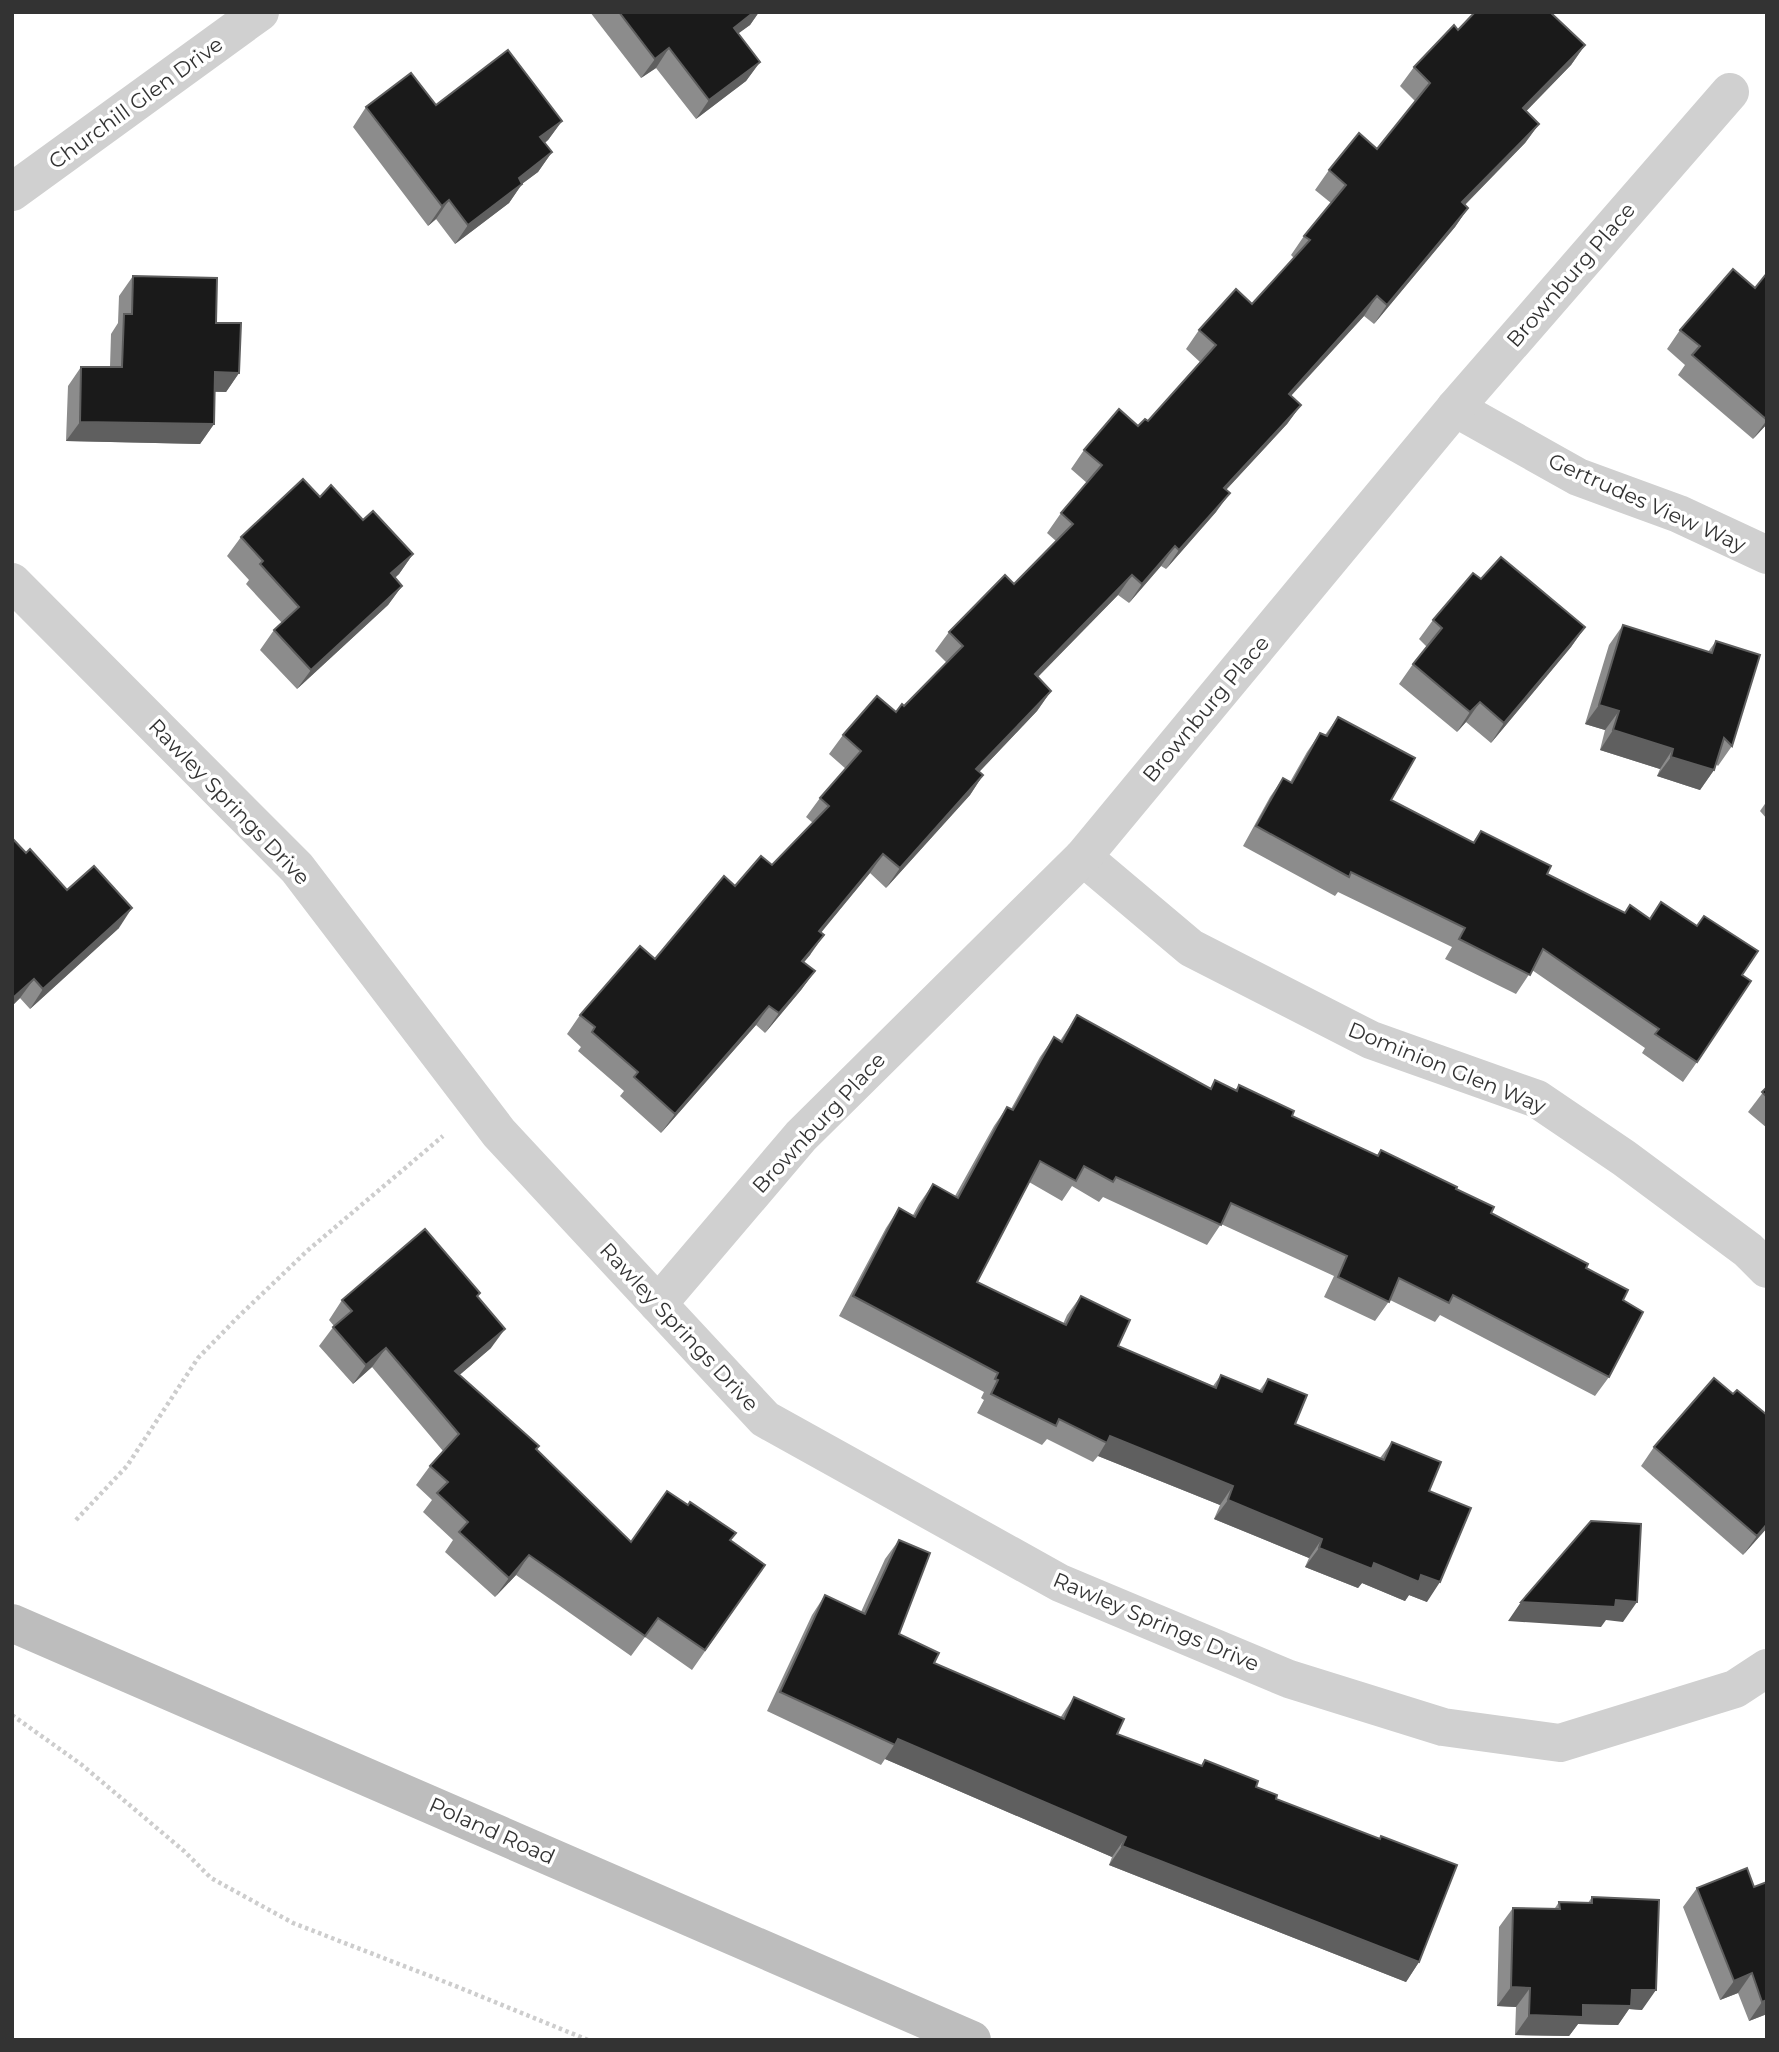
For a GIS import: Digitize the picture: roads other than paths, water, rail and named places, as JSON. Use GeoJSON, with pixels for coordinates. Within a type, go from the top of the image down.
{"type":"FeatureCollection","features":[{"type":"Feature","properties":{"kind":"street","name":"Churchill Glen Drive"},"geometry":{"type":"LineString","coordinates":[[12,192],[260,12]]}},
{"type":"Feature","properties":{"kind":"street","name":"Brownburg Place"},"geometry":{"type":"LineString","coordinates":[[658,1304],[801,1136],[1083,857],[1455,408],[1730,93]]}},
{"type":"Feature","properties":{"kind":"street","name":"Gertrudes View Way"},"geometry":{"type":"LineString","coordinates":[[1455,408],[1578,477],[1679,514],[1767,555]]}},
{"type":"Feature","properties":{"kind":"street","name":"Rawley Springs Drive"},"geometry":{"type":"LineString","coordinates":[[12,582],[297,868],[499,1133],[765,1419],[1060,1583],[1289,1679],[1443,1727],[1560,1743],[1735,1689],[1767,1668]]}},
{"type":"Feature","properties":{"kind":"street","name":"Dominion Glen Way"},"geometry":{"type":"LineString","coordinates":[[1083,857],[1191,948],[1371,1040],[1537,1099],[1624,1158],[1748,1250],[1767,1269]]}},
{"type":"Feature","properties":{"kind":"street","name":"Poland Road"},"geometry":{"type":"LineString","coordinates":[[12,1623],[972,2040]]}}]}
